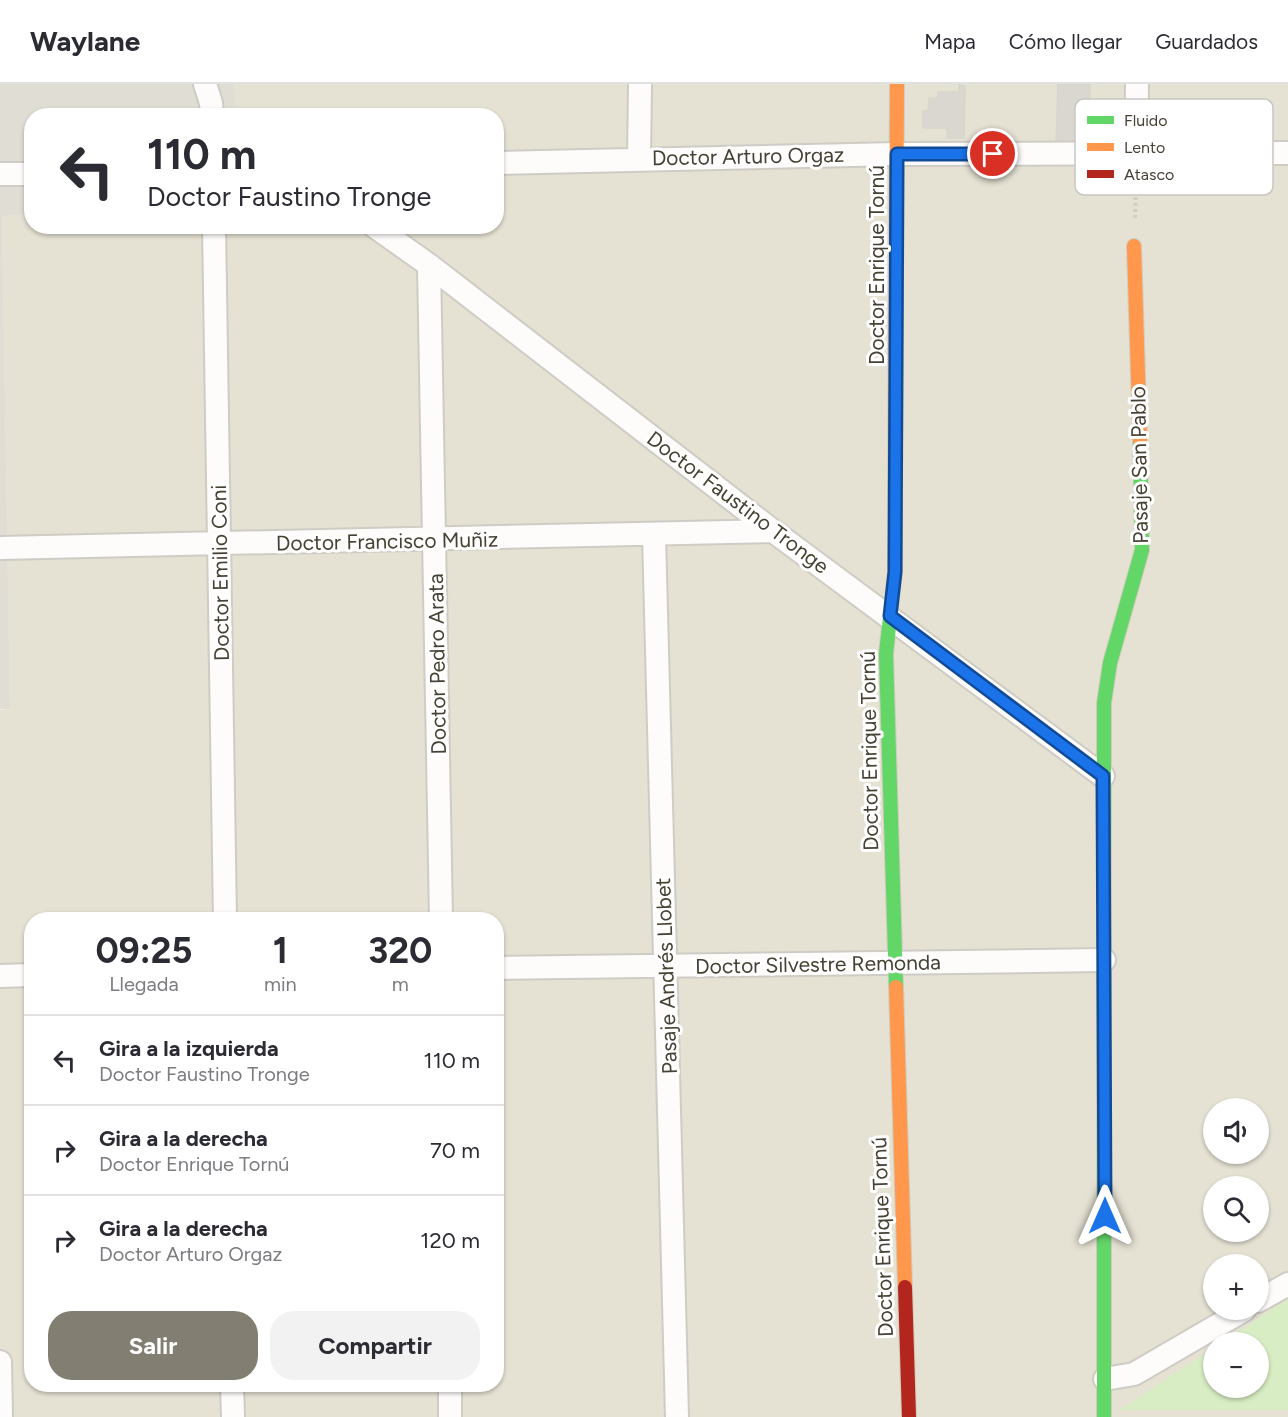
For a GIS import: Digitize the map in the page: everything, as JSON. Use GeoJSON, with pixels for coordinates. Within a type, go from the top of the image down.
{"type":"FeatureCollection","features":[{"type":"Feature","properties":{"kind":"street"},"geometry":{"type":"LineString","coordinates":[[205,84],[211,108]]}},
{"type":"Feature","properties":{"kind":"street"},"geometry":{"type":"LineString","coordinates":[[639,159],[640,84]]}},
{"type":"Feature","properties":{"kind":"street","name":"Doctor Enrique Tornú"},"geometry":{"type":"LineString","coordinates":[[897,84],[895,572],[886,654],[909,1417]]}},
{"type":"Feature","properties":{"kind":"street","name":"Doctor Arturo Orgaz"},"geometry":{"type":"LineString","coordinates":[[1273,153],[1288,153]]}},
{"type":"Feature","properties":{"kind":"street","name":"Doctor Arturo Orgaz"},"geometry":{"type":"LineString","coordinates":[[504,163],[897,154],[1075,154]]}},
{"type":"Feature","properties":{"kind":"street"},"geometry":{"type":"LineString","coordinates":[[0,174],[24,174]]}},
{"type":"Feature","properties":{"kind":"street","name":"Doctor Emilio Coni"},"geometry":{"type":"LineString","coordinates":[[214,234],[225,912]]}},
{"type":"Feature","properties":{"kind":"street","name":"Doctor Faustino Tronge"},"geometry":{"type":"LineString","coordinates":[[385,234],[429,265],[773,531],[1103,776]]}},
{"type":"Feature","properties":{"kind":"street","name":"Pasaje San Pablo"},"geometry":{"type":"LineString","coordinates":[[1104,1417],[1104,703],[1110,663],[1142,550],[1134,246]]}},
{"type":"Feature","properties":{"kind":"street","name":"Doctor Pedro Arata"},"geometry":{"type":"LineString","coordinates":[[429,265],[441,912]]}},
{"type":"Feature","properties":{"kind":"street","name":"Doctor Francisco Muñiz"},"geometry":{"type":"LineString","coordinates":[[0,548],[773,531]]}},
{"type":"Feature","properties":{"kind":"street","name":"Pasaje Andrés Llobet"},"geometry":{"type":"LineString","coordinates":[[654,535],[677,1417]]}},
{"type":"Feature","properties":{"kind":"street","name":"Doctor Silvestre Remonda"},"geometry":{"type":"LineString","coordinates":[[504,968],[1104,960]]}},
{"type":"Feature","properties":{"kind":"street"},"geometry":{"type":"LineString","coordinates":[[0,976],[24,975]]}},
{"type":"Feature","properties":{"kind":"street"},"geometry":{"type":"LineString","coordinates":[[1269,1295],[1288,1284]]}},
{"type":"Feature","properties":{"kind":"street"},"geometry":{"type":"LineString","coordinates":[[1105,1379],[1134,1374],[1227,1320]]}},
{"type":"Feature","properties":{"kind":"street"},"geometry":{"type":"LineString","coordinates":[[0,1362],[1,1417]]}},
{"type":"Feature","properties":{"kind":"street"},"geometry":{"type":"LineString","coordinates":[[232,1392],[233,1417]]}},
{"type":"Feature","properties":{"kind":"street"},"geometry":{"type":"LineString","coordinates":[[450,1392],[450,1417]]}},
{"type":"Feature","properties":{"kind":"path"},"geometry":{"type":"LineString","coordinates":[[1134,246],[1136,195]]}},
{"type":"Feature","properties":{"kind":"shaded area"},"geometry":{"type":"Polygon","coordinates":[[[0,84],[234,84],[236,108],[24,108],[24,214],[2,216],[10,709],[0,709],[0,84]]]}},
{"type":"Feature","properties":{"kind":"shaded area"},"geometry":{"type":"Polygon","coordinates":[[[234,84],[1288,84],[1288,1417],[0,1417],[0,710],[10,709],[2,215],[24,214],[24,234],[504,234],[504,108],[236,108],[234,84]]]}},
{"type":"Feature","properties":{"kind":"green space"},"geometry":{"type":"Polygon","coordinates":[[[1288,1299],[1288,1410],[1120,1410],[1203,1355],[1203,1398],[1269,1398],[1269,1332],[1237,1332],[1256,1320],[1269,1320],[1269,1311],[1288,1299]]]}},
{"type":"Feature","properties":{"kind":"building"},"geometry":{"type":"Polygon","coordinates":[[[1058,84],[1090,84],[1090,99],[1075,99],[1075,145],[1056,144],[1058,84]]]}},
{"type":"Feature","properties":{"kind":"building"},"geometry":{"type":"Polygon","coordinates":[[[959,85],[965,86],[964,138],[947,138],[947,128],[923,128],[923,111],[928,111],[929,98],[938,98],[938,92],[959,92],[959,85]]]}},
{"type":"Feature","properties":{"kind":"traffic: fast"},"geometry":{"type":"LineString","coordinates":[[1104,849],[1104,703],[1110,663],[1142,550],[1140,440]]}},
{"type":"Feature","properties":{"kind":"traffic: fast"},"geometry":{"type":"LineString","coordinates":[[895,468],[895,572],[886,654],[896,987]]}},
{"type":"Feature","properties":{"kind":"traffic: fast"},"geometry":{"type":"LineString","coordinates":[[1104,1079],[1104,1417]]}},
{"type":"Feature","properties":{"kind":"traffic: slow"},"geometry":{"type":"LineString","coordinates":[[895,468],[897,84]]}},
{"type":"Feature","properties":{"kind":"traffic: slow"},"geometry":{"type":"LineString","coordinates":[[1134,246],[1140,440]]}},
{"type":"Feature","properties":{"kind":"traffic: slow"},"geometry":{"type":"LineString","coordinates":[[1104,849],[1104,1079]]}},
{"type":"Feature","properties":{"kind":"traffic: slow"},"geometry":{"type":"LineString","coordinates":[[896,987],[905,1287]]}},
{"type":"Feature","properties":{"kind":"traffic: jam"},"geometry":{"type":"LineString","coordinates":[[905,1287],[909,1417]]}},
{"type":"Feature","properties":{"kind":"route"},"geometry":{"type":"LineString","coordinates":[[993,154],[897,154],[895,572],[890,616],[1103,776],[1105,1216]]}}]}
